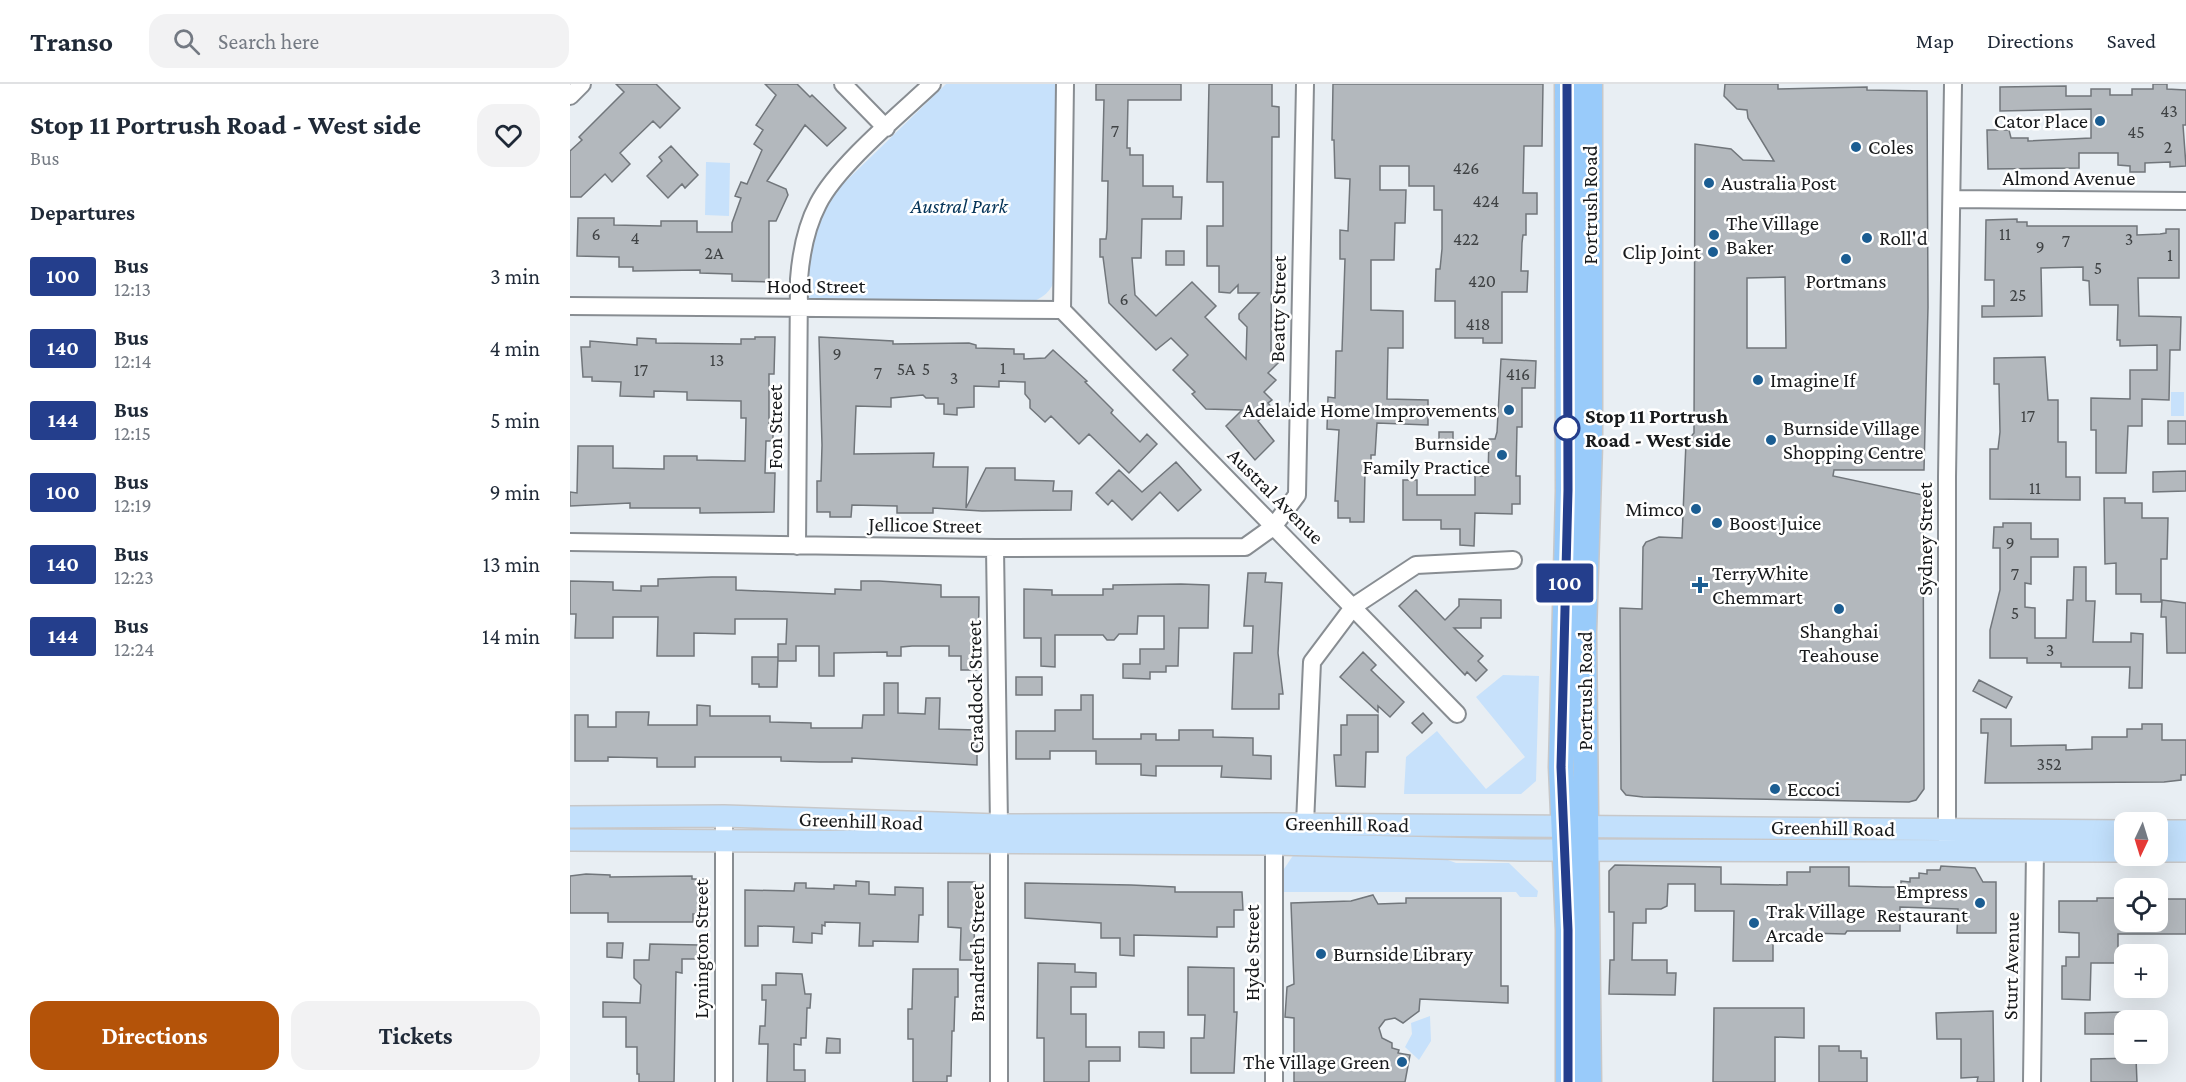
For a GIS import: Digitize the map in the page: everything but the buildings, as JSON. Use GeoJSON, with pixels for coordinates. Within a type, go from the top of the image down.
{"type":"FeatureCollection","features":[{"type":"Feature","properties":{"kind":"highway","name":"Portrush Road"},"geometry":{"type":"LineString","coordinates":[[1567,84],[1568,490],[1561,700],[1574,838],[1589,1082]]}},
{"type":"Feature","properties":{"kind":"highway","name":"Portrush Road"},"geometry":{"type":"LineString","coordinates":[[1568,1082],[1574,838],[1590,446],[1590,84]]}},
{"type":"Feature","properties":{"kind":"main road","name":"Greenhill Road"},"geometry":{"type":"LineString","coordinates":[[570,817],[724,816],[999,834]]}},
{"type":"Feature","properties":{"kind":"main road","name":"Greenhill Road"},"geometry":{"type":"LineString","coordinates":[[1274,834],[1305,824],[1574,838]]}},
{"type":"Feature","properties":{"kind":"main road","name":"Greenhill Road"},"geometry":{"type":"LineString","coordinates":[[570,840],[724,840],[999,834],[1947,839],[2114,831]]}},
{"type":"Feature","properties":{"kind":"main road"},"geometry":{"type":"LineString","coordinates":[[2168,831],[2186,831]]}},
{"type":"Feature","properties":{"kind":"main road","name":"Greenhill Road"},"geometry":{"type":"LineString","coordinates":[[1947,839],[2035,850],[2114,851]]}},
{"type":"Feature","properties":{"kind":"main road"},"geometry":{"type":"LineString","coordinates":[[2168,851],[2186,851]]}},
{"type":"Feature","properties":{"kind":"street"},"geometry":{"type":"LineString","coordinates":[[570,96],[582,84]]}},
{"type":"Feature","properties":{"kind":"street"},"geometry":{"type":"LineString","coordinates":[[843,84],[886,128]]}},
{"type":"Feature","properties":{"kind":"street","name":"Fon Street"},"geometry":{"type":"LineString","coordinates":[[797,546],[801,253],[818,203],[837,178],[932,84]]}},
{"type":"Feature","properties":{"kind":"street"},"geometry":{"type":"LineString","coordinates":[[1062,310],[1065,84]]}},
{"type":"Feature","properties":{"kind":"street","name":"Beatty Street"},"geometry":{"type":"LineString","coordinates":[[1273,526],[1297,495],[1305,84]]}},
{"type":"Feature","properties":{"kind":"street","name":"Sydney Street"},"geometry":{"type":"LineString","coordinates":[[1947,839],[1947,477],[1953,84]]}},
{"type":"Feature","properties":{"kind":"street","name":"Almond Avenue"},"geometry":{"type":"LineString","coordinates":[[1952,199],[2186,201]]}},
{"type":"Feature","properties":{"kind":"street","name":"Hood Street"},"geometry":{"type":"LineString","coordinates":[[570,306],[1062,310]]}},
{"type":"Feature","properties":{"kind":"street","name":"Austral Avenue"},"geometry":{"type":"LineString","coordinates":[[1062,310],[1354,606],[1457,714]]}},
{"type":"Feature","properties":{"kind":"street","name":"Jellicoe Street"},"geometry":{"type":"LineString","coordinates":[[570,542],[995,548],[1245,547],[1273,526]]}},
{"type":"Feature","properties":{"kind":"street","name":"Craddock Street"},"geometry":{"type":"LineString","coordinates":[[995,548],[999,834]]}},
{"type":"Feature","properties":{"kind":"street"},"geometry":{"type":"LineString","coordinates":[[1305,824],[1312,662],[1354,606],[1416,565],[1513,561]]}},
{"type":"Feature","properties":{"kind":"street","name":"Lynington Street"},"geometry":{"type":"LineString","coordinates":[[724,816],[724,1082]]}},
{"type":"Feature","properties":{"kind":"street","name":"Brandreth Street"},"geometry":{"type":"LineString","coordinates":[[999,834],[999,1082]]}},
{"type":"Feature","properties":{"kind":"street","name":"Hyde Street"},"geometry":{"type":"LineString","coordinates":[[1274,834],[1274,1082]]}},
{"type":"Feature","properties":{"kind":"street","name":"Sturt Avenue"},"geometry":{"type":"LineString","coordinates":[[2032,1082],[2035,850]]}},
{"type":"Feature","properties":{"kind":"green space","name":"Austral Park"},"geometry":{"type":"Polygon","coordinates":[[[946,84],[1056,84],[1055,276],[1052,286],[1042,297],[1026,303],[806,301],[807,258],[827,204],[841,186],[946,84]]]}},
{"type":"Feature","properties":{"kind":"green space"},"geometry":{"type":"Polygon","coordinates":[[[706,162],[730,163],[729,216],[705,215],[706,162]]]}},
{"type":"Feature","properties":{"kind":"green space"},"geometry":{"type":"Polygon","coordinates":[[[2171,392],[2184,392],[2184,416],[2171,416],[2171,392]]]}},
{"type":"Feature","properties":{"kind":"green space"},"geometry":{"type":"Polygon","coordinates":[[[1503,675],[1539,676],[1536,781],[1521,794],[1404,794],[1406,757],[1437,731],[1486,789],[1525,757],[1476,697],[1503,675]]]}},
{"type":"Feature","properties":{"kind":"green space"},"geometry":{"type":"Polygon","coordinates":[[[1294,854],[1437,856],[1456,863],[1509,863],[1538,891],[1537,897],[1520,897],[1516,892],[1284,892],[1284,869],[1294,854]]]}},
{"type":"Feature","properties":{"kind":"green space"},"geometry":{"type":"Polygon","coordinates":[[[1430,1016],[1431,1041],[1419,1060],[1405,1047],[1412,1034],[1411,1023],[1430,1016]]]}},
{"type":"Feature","properties":{"kind":"bus line","name":"100"},"geometry":{"type":"LineString","coordinates":[[1567,84],[1568,490],[1561,767],[1568,930],[1568,1082]]}},
{"type":"Feature","properties":{"kind":"place","name":"Cator Place"},"geometry":{"type":"Point","coordinates":[2100,121]}},
{"type":"Feature","properties":{"kind":"place","name":"Coles"},"geometry":{"type":"Point","coordinates":[1856,147]}},
{"type":"Feature","properties":{"kind":"place","name":"Australia Post"},"geometry":{"type":"Point","coordinates":[1709,183]}},
{"type":"Feature","properties":{"kind":"place","name":"The Village Baker"},"geometry":{"type":"Point","coordinates":[1714,235]}},
{"type":"Feature","properties":{"kind":"place","name":"Roll'd"},"geometry":{"type":"Point","coordinates":[1867,238]}},
{"type":"Feature","properties":{"kind":"place","name":"Clip Joint"},"geometry":{"type":"Point","coordinates":[1713,252]}},
{"type":"Feature","properties":{"kind":"place","name":"Portmans"},"geometry":{"type":"Point","coordinates":[1846,259]}},
{"type":"Feature","properties":{"kind":"place","name":"Imagine If"},"geometry":{"type":"Point","coordinates":[1758,380]}},
{"type":"Feature","properties":{"kind":"place","name":"Adelaide Home Improvements"},"geometry":{"type":"Point","coordinates":[1509,410]}},
{"type":"Feature","properties":{"kind":"place","name":"Stop 11 Portrush Road - West side"},"geometry":{"type":"Point","coordinates":[1567,428]}},
{"type":"Feature","properties":{"kind":"place","name":"Burnside Village Shopping Centre"},"geometry":{"type":"Point","coordinates":[1771,440]}},
{"type":"Feature","properties":{"kind":"place","name":"Burnside Family Practice"},"geometry":{"type":"Point","coordinates":[1502,455]}},
{"type":"Feature","properties":{"kind":"place","name":"Mimco"},"geometry":{"type":"Point","coordinates":[1696,509]}},
{"type":"Feature","properties":{"kind":"place","name":"Boost Juice"},"geometry":{"type":"Point","coordinates":[1717,523]}},
{"type":"Feature","properties":{"kind":"place","name":"TerryWhite Chemmart"},"geometry":{"type":"Point","coordinates":[1700,585]}},
{"type":"Feature","properties":{"kind":"place","name":"Shanghai Teahouse"},"geometry":{"type":"Point","coordinates":[1839,609]}},
{"type":"Feature","properties":{"kind":"place","name":"Eccoci"},"geometry":{"type":"Point","coordinates":[1775,789]}},
{"type":"Feature","properties":{"kind":"place","name":"Empress Restaurant"},"geometry":{"type":"Point","coordinates":[1980,903]}},
{"type":"Feature","properties":{"kind":"place","name":"Trak Village Arcade"},"geometry":{"type":"Point","coordinates":[1754,923]}},
{"type":"Feature","properties":{"kind":"place","name":"Burnside Library"},"geometry":{"type":"Point","coordinates":[1321,954]}},
{"type":"Feature","properties":{"kind":"place","name":"The Village Green"},"geometry":{"type":"Point","coordinates":[1402,1062]}}]}
